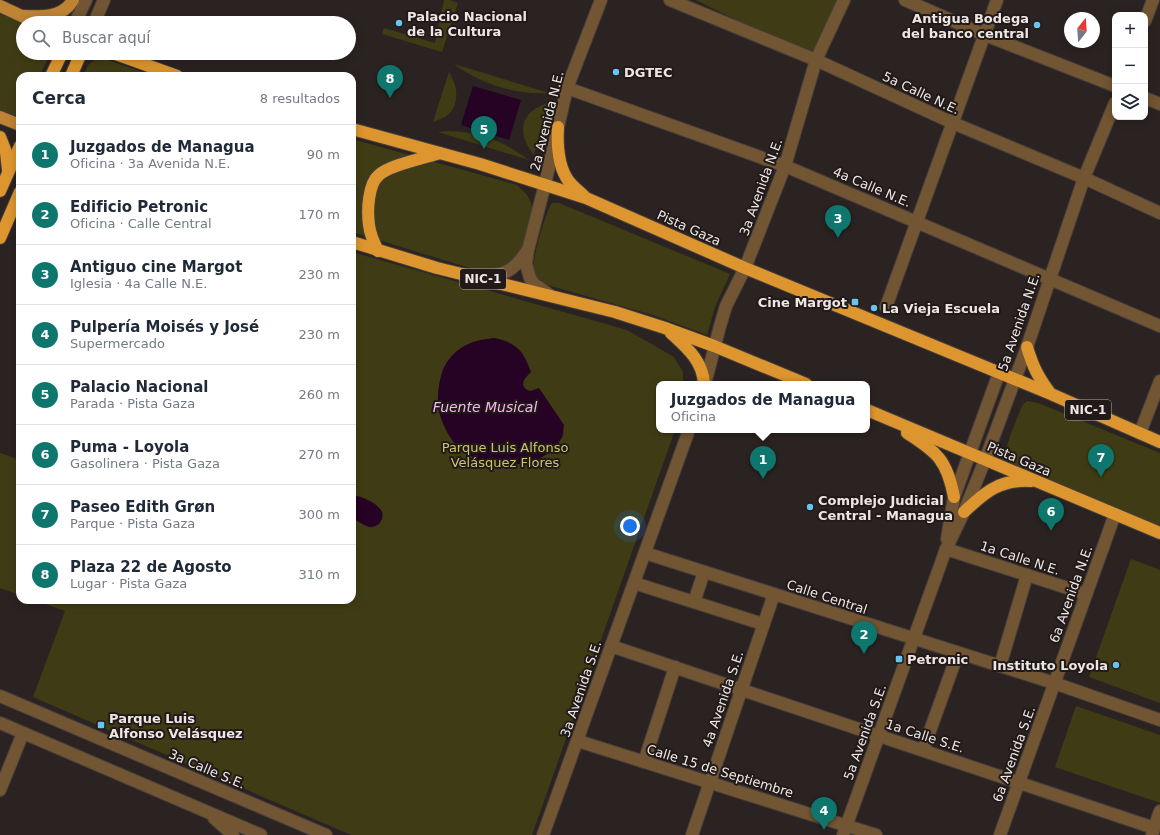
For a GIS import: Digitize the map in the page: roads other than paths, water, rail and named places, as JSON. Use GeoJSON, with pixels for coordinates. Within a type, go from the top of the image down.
{"type":"FeatureCollection","features":[{"type":"Feature","properties":{"kind":"highway"},"geometry":{"type":"LineString","coordinates":[[53,72],[59,60]]}},
{"type":"Feature","properties":{"kind":"highway"},"geometry":{"type":"LineString","coordinates":[[73,72],[78,60]]}},
{"type":"Feature","properties":{"kind":"highway"},"geometry":{"type":"LineString","coordinates":[[132,60],[166,72]]}},
{"type":"Feature","properties":{"kind":"highway"},"geometry":{"type":"LineString","coordinates":[[558,127],[557,139],[561,166],[566,178],[586,198]]}},
{"type":"Feature","properties":{"kind":"highway","name":"Pista Gaza"},"geometry":{"type":"LineString","coordinates":[[356,130],[545,184],[586,198],[745,268],[1051,394],[1160,442]]}},
{"type":"Feature","properties":{"kind":"highway"},"geometry":{"type":"LineString","coordinates":[[0,137],[7,156],[8,173]]}},
{"type":"Feature","properties":{"kind":"highway"},"geometry":{"type":"LineString","coordinates":[[378,251],[369,225],[369,197],[375,179],[384,172],[397,166],[440,153]]}},
{"type":"Feature","properties":{"kind":"highway"},"geometry":{"type":"LineString","coordinates":[[0,191],[16,155]]}},
{"type":"Feature","properties":{"kind":"highway"},"geometry":{"type":"LineString","coordinates":[[0,238],[16,201]]}},
{"type":"Feature","properties":{"kind":"highway","name":"NIC-1"},"geometry":{"type":"LineString","coordinates":[[356,243],[378,251],[615,312],[714,346],[799,381]]}},
{"type":"Feature","properties":{"kind":"highway"},"geometry":{"type":"LineString","coordinates":[[665,328],[685,346],[698,363],[704,381]]}},
{"type":"Feature","properties":{"kind":"highway"},"geometry":{"type":"LineString","coordinates":[[1027,347],[1032,366],[1042,383],[1051,394]]}},
{"type":"Feature","properties":{"kind":"highway","name":"Pista Gaza"},"geometry":{"type":"LineString","coordinates":[[870,411],[1160,533]]}},
{"type":"Feature","properties":{"kind":"highway"},"geometry":{"type":"LineString","coordinates":[[882,417],[930,448],[940,458],[948,471],[954,496]]}},
{"type":"Feature","properties":{"kind":"highway"},"geometry":{"type":"LineString","coordinates":[[964,512],[986,492],[999,485],[1015,481],[1041,483]]}},
{"type":"Feature","properties":{"kind":"main road"},"geometry":{"type":"LineString","coordinates":[[44,16],[53,14],[69,6],[73,0]]}},
{"type":"Feature","properties":{"kind":"main road"},"geometry":{"type":"LineString","coordinates":[[0,6],[22,16]]}},
{"type":"Feature","properties":{"kind":"main road"},"geometry":{"type":"LineString","coordinates":[[0,118],[16,124]]}},
{"type":"Feature","properties":{"kind":"street"},"geometry":{"type":"LineString","coordinates":[[78,16],[86,0]]}},
{"type":"Feature","properties":{"kind":"street"},"geometry":{"type":"LineString","coordinates":[[97,16],[104,0]]}},
{"type":"Feature","properties":{"kind":"street","name":"2a Avenida N.E."},"geometry":{"type":"LineString","coordinates":[[552,296],[534,284],[530,278],[526,264],[528,250],[567,88],[601,0]]}},
{"type":"Feature","properties":{"kind":"street","name":"5a Calle N.E."},"geometry":{"type":"LineString","coordinates":[[670,0],[816,60],[953,123],[1084,178],[1160,213]]}},
{"type":"Feature","properties":{"kind":"street","name":"3a Avenida N.E."},"geometry":{"type":"LineString","coordinates":[[705,381],[726,306],[745,268],[785,166],[816,60],[844,0]]}},
{"type":"Feature","properties":{"kind":"street"},"geometry":{"type":"LineString","coordinates":[[905,0],[985,35],[1112,85]]}},
{"type":"Feature","properties":{"kind":"street"},"geometry":{"type":"LineString","coordinates":[[886,307],[998,0]]}},
{"type":"Feature","properties":{"kind":"street"},"geometry":{"type":"LineString","coordinates":[[1148,13],[1153,0]]}},
{"type":"Feature","properties":{"kind":"street","name":"4a Calle N.E."},"geometry":{"type":"LineString","coordinates":[[567,88],[785,166],[1160,326]]}},
{"type":"Feature","properties":{"kind":"street"},"geometry":{"type":"LineString","coordinates":[[1148,99],[1160,104]]}},
{"type":"Feature","properties":{"kind":"street","name":"5a Avenida N.E."},"geometry":{"type":"LineString","coordinates":[[946,548],[954,496],[970,453],[1007,376],[1027,347],[1084,178],[1112,110]]}},
{"type":"Feature","properties":{"kind":"street","name":"2a Avenida N.E."},"geometry":{"type":"LineString","coordinates":[[480,278],[498,275],[512,270],[520,262],[528,250]]}},
{"type":"Feature","properties":{"kind":"street","name":"5a Avenida N.E."},"geometry":{"type":"LineString","coordinates":[[914,639],[946,548],[964,512],[985,460],[1007,376]]}},
{"type":"Feature","properties":{"kind":"street"},"geometry":{"type":"LineString","coordinates":[[1140,433],[1160,381]]}},
{"type":"Feature","properties":{"kind":"street"},"geometry":{"type":"LineString","coordinates":[[645,552],[688,433]]}},
{"type":"Feature","properties":{"kind":"street","name":"6a Avenida N.E."},"geometry":{"type":"LineString","coordinates":[[1054,684],[1115,514]]}},
{"type":"Feature","properties":{"kind":"street","name":"1a Calle N.E."},"geometry":{"type":"LineString","coordinates":[[946,548],[1086,594]]}},
{"type":"Feature","properties":{"kind":"street","name":"Calle Central"},"geometry":{"type":"LineString","coordinates":[[645,552],[1000,666],[1160,720]]}},
{"type":"Feature","properties":{"kind":"street","name":"3a Avenida S.E."},"geometry":{"type":"LineString","coordinates":[[543,835],[645,552]]}},
{"type":"Feature","properties":{"kind":"street"},"geometry":{"type":"LineString","coordinates":[[694,602],[704,572]]}},
{"type":"Feature","properties":{"kind":"street"},"geometry":{"type":"LineString","coordinates":[[1000,666],[1027,575]]}},
{"type":"Feature","properties":{"kind":"street"},"geometry":{"type":"LineString","coordinates":[[634,583],[764,624]]}},
{"type":"Feature","properties":{"kind":"street","name":"4a Avenida S.E."},"geometry":{"type":"LineString","coordinates":[[692,835],[774,594]]}},
{"type":"Feature","properties":{"kind":"street","name":"5a Avenida S.E."},"geometry":{"type":"LineString","coordinates":[[845,830],[914,639]]}},
{"type":"Feature","properties":{"kind":"street","name":"1a Calle S.E."},"geometry":{"type":"LineString","coordinates":[[612,646],[1018,782],[1153,831]]}},
{"type":"Feature","properties":{"kind":"street"},"geometry":{"type":"LineString","coordinates":[[923,750],[958,653]]}},
{"type":"Feature","properties":{"kind":"street"},"geometry":{"type":"LineString","coordinates":[[644,762],[675,667]]}},
{"type":"Feature","properties":{"kind":"street","name":"6a Avenida S.E."},"geometry":{"type":"LineString","coordinates":[[1000,835],[1054,684]]}},
{"type":"Feature","properties":{"kind":"street","name":"3a Calle S.E."},"geometry":{"type":"LineString","coordinates":[[0,696],[326,835]]}},
{"type":"Feature","properties":{"kind":"street"},"geometry":{"type":"LineString","coordinates":[[0,724],[206,810],[261,835]]}},
{"type":"Feature","properties":{"kind":"street"},"geometry":{"type":"LineString","coordinates":[[0,790],[23,733]]}},
{"type":"Feature","properties":{"kind":"street","name":"Calle 15 de Septiembre"},"geometry":{"type":"LineString","coordinates":[[578,741],[709,782],[845,830],[876,835]]}},
{"type":"Feature","properties":{"kind":"street"},"geometry":{"type":"LineString","coordinates":[[206,810],[233,835]]}},
{"type":"Feature","properties":{"kind":"street"},"geometry":{"type":"LineString","coordinates":[[1153,831],[1160,811]]}},
{"type":"Feature","properties":{"kind":"street"},"geometry":{"type":"LineString","coordinates":[[246,828],[265,835]]}},
{"type":"Feature","properties":{"kind":"water"},"geometry":{"type":"Polygon","coordinates":[[[473,86],[521,100],[509,140],[461,125],[473,86]]]}},
{"type":"Feature","properties":{"kind":"water","name":"Fuente Musical"},"geometry":{"type":"Polygon","coordinates":[[[494,338],[514,345],[522,353],[531,372],[523,382],[524,387],[530,391],[539,388],[564,425],[563,436],[555,447],[548,454],[535,461],[504,465],[478,460],[470,456],[455,444],[445,428],[439,412],[439,387],[442,373],[447,362],[462,347],[480,340],[494,338]]]}},
{"type":"Feature","properties":{"kind":"water"},"geometry":{"type":"Polygon","coordinates":[[[356,496],[376,505],[382,513],[382,519],[378,525],[369,527],[356,520],[356,496]]]}},
{"type":"Feature","properties":{"kind":"place","name":"Palacio Nacional de la Cultura"},"geometry":{"type":"Point","coordinates":[399,23]}},
{"type":"Feature","properties":{"kind":"place","name":"Antigua Bodega del banco central"},"geometry":{"type":"Point","coordinates":[1037,25]}},
{"type":"Feature","properties":{"kind":"place","name":"DGTEC"},"geometry":{"type":"Point","coordinates":[616,72]}},
{"type":"Feature","properties":{"kind":"place","name":"Plaza 22 de Agosto"},"geometry":{"type":"Point","coordinates":[390,98]}},
{"type":"Feature","properties":{"kind":"place","name":"Palacio Nacional"},"geometry":{"type":"Point","coordinates":[484,149]}},
{"type":"Feature","properties":{"kind":"place","name":"Antiguo cine Margot"},"geometry":{"type":"Point","coordinates":[838,238]}},
{"type":"Feature","properties":{"kind":"place","name":"Cine Margot"},"geometry":{"type":"Point","coordinates":[855,302]}},
{"type":"Feature","properties":{"kind":"place","name":"La Vieja Escuela"},"geometry":{"type":"Point","coordinates":[874,308]}},
{"type":"Feature","properties":{"kind":"place","name":"Paseo Edith Grøn"},"geometry":{"type":"Point","coordinates":[1101,477]}},
{"type":"Feature","properties":{"kind":"place","name":"Juzgados de Managua"},"geometry":{"type":"Point","coordinates":[763,479]}},
{"type":"Feature","properties":{"kind":"place","name":"Complejo Judicial Central - Managua"},"geometry":{"type":"Point","coordinates":[810,507]}},
{"type":"Feature","properties":{"kind":"place","name":"Puma - Loyola"},"geometry":{"type":"Point","coordinates":[1051,531]}},
{"type":"Feature","properties":{"kind":"place","name":"Edificio Petronic"},"geometry":{"type":"Point","coordinates":[864,654]}},
{"type":"Feature","properties":{"kind":"place","name":"Petronic"},"geometry":{"type":"Point","coordinates":[899,659]}},
{"type":"Feature","properties":{"kind":"place","name":"Instituto Loyola"},"geometry":{"type":"Point","coordinates":[1116,665]}},
{"type":"Feature","properties":{"kind":"place","name":"Parque Luis Alfonso Velásquez"},"geometry":{"type":"Point","coordinates":[101,725]}},
{"type":"Feature","properties":{"kind":"place","name":"Pulpería Moisés y José"},"geometry":{"type":"Point","coordinates":[824,830]}},
{"type":"Feature","properties":{"kind":"park label","name":"Parque Luis Alfonso Velásquez Flores"},"geometry":{"type":"Point","coordinates":[505,454]}}]}
